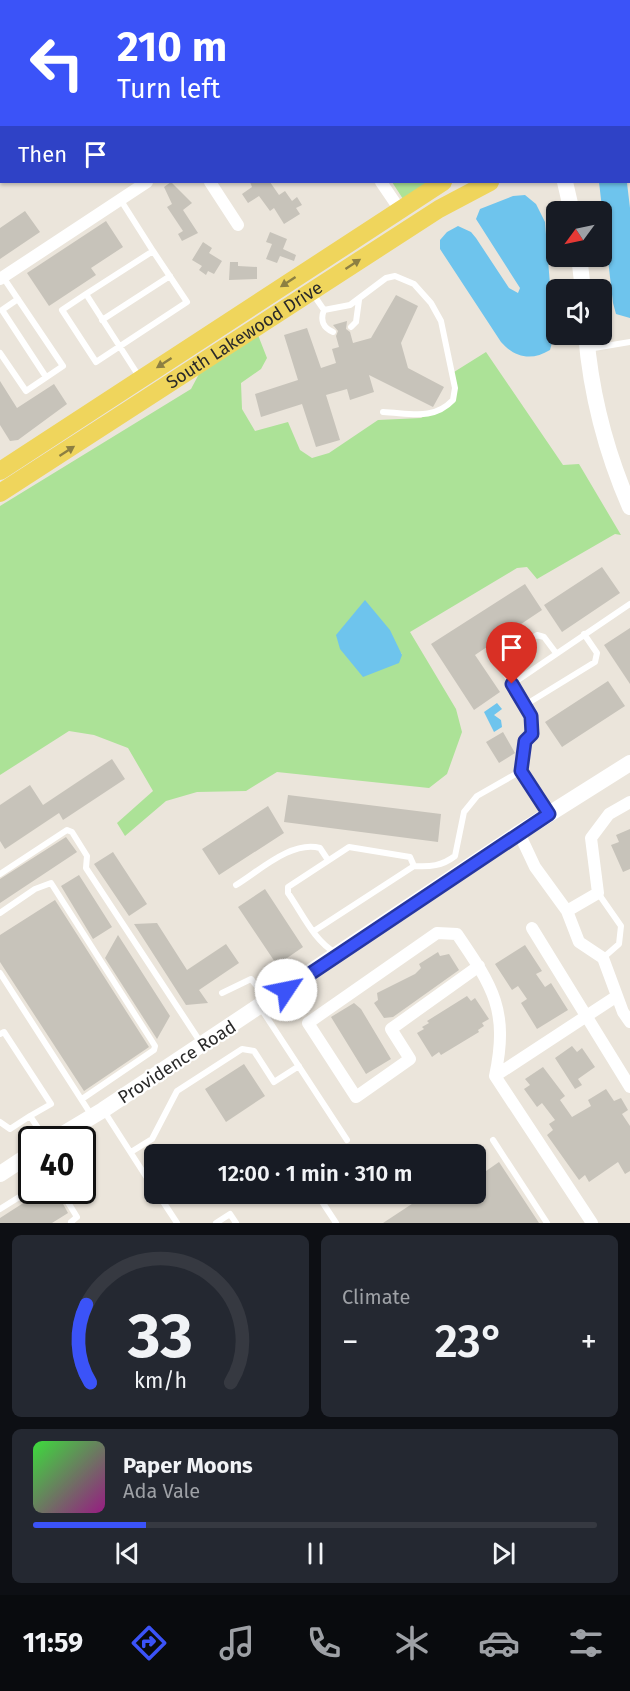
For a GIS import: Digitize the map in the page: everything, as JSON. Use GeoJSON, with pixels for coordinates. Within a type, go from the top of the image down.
{"type":"FeatureCollection","features":[{"type":"Feature","properties":{"kind":"main road","name":"South Lakewood Drive"},"geometry":{"type":"LineString","coordinates":[[2,464],[140,379],[441,183]]}},
{"type":"Feature","properties":{"kind":"main road","name":"South Lakewood Drive"},"geometry":{"type":"LineString","coordinates":[[0,493],[439,208],[488,183]]}},
{"type":"Feature","properties":{"kind":"street"},"geometry":{"type":"LineString","coordinates":[[2,278],[145,183]]}},
{"type":"Feature","properties":{"kind":"street"},"geometry":{"type":"LineString","coordinates":[[211,183],[238,225]]}},
{"type":"Feature","properties":{"kind":"street"},"geometry":{"type":"LineString","coordinates":[[382,183],[400,210]]}},
{"type":"Feature","properties":{"kind":"street"},"geometry":{"type":"LineString","coordinates":[[566,183],[570,201]]}},
{"type":"Feature","properties":{"kind":"street"},"geometry":{"type":"LineString","coordinates":[[587,345],[599,417],[608,450],[630,507]]}},
{"type":"Feature","properties":{"kind":"street"},"geometry":{"type":"LineString","coordinates":[[2,464],[18,482]]}},
{"type":"Feature","properties":{"kind":"street","name":"Providence Road"},"geometry":{"type":"LineString","coordinates":[[76,1126],[264,1004],[519,833],[630,763]]}},
{"type":"Feature","properties":{"kind":"street"},"geometry":{"type":"LineString","coordinates":[[567,911],[598,893],[591,838],[609,814],[630,802]]}},
{"type":"Feature","properties":{"kind":"street"},"geometry":{"type":"LineString","coordinates":[[519,833],[535,867],[567,911],[579,942],[603,958],[617,996],[630,1022]]}},
{"type":"Feature","properties":{"kind":"street"},"geometry":{"type":"LineString","coordinates":[[532,928],[630,1087]]}},
{"type":"Feature","properties":{"kind":"street"},"geometry":{"type":"LineString","coordinates":[[479,966],[391,1029],[410,1059],[356,1097],[308,1023],[437,933],[457,934],[479,966],[499,1004],[501,1050],[495,1076],[592,1223]]}},
{"type":"Feature","properties":{"kind":"street"},"geometry":{"type":"LineString","coordinates":[[495,1076],[586,1014],[617,996]]}},
{"type":"Feature","properties":{"kind":"street"},"geometry":{"type":"LineString","coordinates":[[0,1174],[18,1162]]}},
{"type":"Feature","properties":{"kind":"lane"},"geometry":{"type":"LineString","coordinates":[[120,199],[188,302],[96,362],[62,310],[153,251]]}},
{"type":"Feature","properties":{"kind":"lane"},"geometry":{"type":"LineString","coordinates":[[102,320],[170,276]]}},
{"type":"Feature","properties":{"kind":"lane"},"geometry":{"type":"LineString","coordinates":[[324,310],[350,305],[386,278],[395,276],[414,284],[431,303],[444,333],[444,346],[455,388],[453,400],[436,413],[414,415],[383,412]]}},
{"type":"Feature","properties":{"kind":"lane"},"geometry":{"type":"LineString","coordinates":[[0,353],[26,391],[63,366],[2,278]]}},
{"type":"Feature","properties":{"kind":"lane"},"geometry":{"type":"LineString","coordinates":[[311,292],[324,310]]}},
{"type":"Feature","properties":{"kind":"lane"},"geometry":{"type":"LineString","coordinates":[[86,294],[140,379]]}},
{"type":"Feature","properties":{"kind":"lane"},"geometry":{"type":"LineString","coordinates":[[18,299],[2,310],[46,377]]}},
{"type":"Feature","properties":{"kind":"lane"},"geometry":{"type":"LineString","coordinates":[[351,327],[356,322],[359,300]]}},
{"type":"Feature","properties":{"kind":"lane"},"geometry":{"type":"LineString","coordinates":[[324,310],[321,317],[324,325],[333,332]]}},
{"type":"Feature","properties":{"kind":"lane"},"geometry":{"type":"LineString","coordinates":[[612,342],[630,342]]}},
{"type":"Feature","properties":{"kind":"lane"},"geometry":{"type":"LineString","coordinates":[[512,684],[630,604]]}},
{"type":"Feature","properties":{"kind":"lane"},"geometry":{"type":"LineString","coordinates":[[525,705],[595,663],[597,653],[585,634]]}},
{"type":"Feature","properties":{"kind":"lane"},"geometry":{"type":"LineString","coordinates":[[549,814],[521,771],[525,741],[532,734],[531,716],[497,660],[537,635],[544,637],[556,653]]}},
{"type":"Feature","properties":{"kind":"lane"},"geometry":{"type":"LineString","coordinates":[[314,931],[414,866],[431,867],[447,862],[455,856],[464,812],[477,796],[521,771]]}},
{"type":"Feature","properties":{"kind":"lane"},"geometry":{"type":"LineString","coordinates":[[0,873],[67,830],[72,832],[87,856],[86,868],[202,1045]]}},
{"type":"Feature","properties":{"kind":"lane"},"geometry":{"type":"LineString","coordinates":[[236,885],[292,850],[305,845],[320,848],[328,860]]}},
{"type":"Feature","properties":{"kind":"lane"},"geometry":{"type":"LineString","coordinates":[[339,954],[325,947],[288,893],[288,887],[349,847],[410,857],[414,866]]}},
{"type":"Feature","properties":{"kind":"lane"},"geometry":{"type":"LineString","coordinates":[[0,913],[35,889],[51,883],[155,1046],[154,1050],[82,1099]]}},
{"type":"Feature","properties":{"kind":"lane"},"geometry":{"type":"LineString","coordinates":[[598,893],[621,926],[618,944],[603,958]]}},
{"type":"Feature","properties":{"kind":"lane"},"geometry":{"type":"LineString","coordinates":[[0,973],[82,1099],[98,1113],[131,1152],[144,1173]]}},
{"type":"Feature","properties":{"kind":"lane"},"geometry":{"type":"LineString","coordinates":[[222,993],[242,981],[250,979],[257,983],[264,1004],[299,1066],[346,1140]]}},
{"type":"Feature","properties":{"kind":"lane"},"geometry":{"type":"LineString","coordinates":[[0,1034],[4,1032],[51,1104],[10,1129],[0,1122]]}},
{"type":"Feature","properties":{"kind":"lane"},"geometry":{"type":"LineString","coordinates":[[131,1152],[152,1139],[177,1090],[242,1049],[254,1051],[274,1082],[299,1066]]}},
{"type":"Feature","properties":{"kind":"lane"},"geometry":{"type":"LineString","coordinates":[[30,1116],[37,1126]]}},
{"type":"Feature","properties":{"kind":"lane"},"geometry":{"type":"LineString","coordinates":[[494,1140],[547,1223]]}},
{"type":"Feature","properties":{"kind":"lane"},"geometry":{"type":"LineString","coordinates":[[0,1209],[18,1198]]}},
{"type":"Feature","properties":{"kind":"lane"},"geometry":{"type":"LineString","coordinates":[[69,1204],[77,1217],[71,1222]]}},
{"type":"Feature","properties":{"kind":"lane"},"geometry":{"type":"LineString","coordinates":[[165,1204],[177,1223]]}},
{"type":"Feature","properties":{"kind":"lane"},"geometry":{"type":"LineString","coordinates":[[324,1204],[336,1223]]}},
{"type":"Feature","properties":{"kind":"lane"},"geometry":{"type":"LineString","coordinates":[[216,1223],[230,1214],[236,1223]]}},
{"type":"Feature","properties":{"kind":"green space"},"geometry":{"type":"Polygon","coordinates":[[[393,183],[428,183],[403,199],[393,183]]]}},
{"type":"Feature","properties":{"kind":"green space"},"geometry":{"type":"Polygon","coordinates":[[[258,335],[267,358],[261,369],[241,383],[242,409],[255,431],[288,422],[300,450],[312,458],[329,453],[378,420],[421,418],[455,400],[454,372],[486,352],[563,465],[579,464],[621,535],[615,534],[537,579],[527,567],[517,568],[410,632],[456,709],[462,732],[447,774],[429,788],[277,772],[246,791],[197,792],[166,801],[125,836],[117,823],[153,791],[128,748],[94,735],[69,731],[0,775],[0,506],[191,389],[199,374],[258,335]],[[355,613],[337,635],[402,654],[355,613]]]}},
{"type":"Feature","properties":{"kind":"water"},"geometry":{"type":"Polygon","coordinates":[[[599,183],[627,183],[630,208],[630,318],[616,314],[609,267],[612,267],[612,201],[601,201],[599,183]]]}},
{"type":"Feature","properties":{"kind":"water"},"geometry":{"type":"Polygon","coordinates":[[[525,195],[536,204],[545,222],[546,267],[549,267],[550,279],[546,279],[546,345],[551,345],[550,350],[530,357],[512,352],[501,342],[440,249],[440,240],[447,232],[458,226],[471,232],[509,288],[518,293],[520,288],[476,219],[480,209],[513,196],[525,195]]]}},
{"type":"Feature","properties":{"kind":"water"},"geometry":{"type":"Polygon","coordinates":[[[365,600],[390,630],[402,655],[399,663],[363,677],[340,649],[336,635],[365,600]]]}},
{"type":"Feature","properties":{"kind":"water"},"geometry":{"type":"Polygon","coordinates":[[[497,703],[502,709],[494,715],[501,720],[502,727],[494,732],[484,712],[497,703]]]}},
{"type":"Feature","properties":{"kind":"building"},"geometry":{"type":"Polygon","coordinates":[[[172,183],[192,203],[183,210],[198,233],[182,241],[178,234],[183,231],[167,207],[172,204],[164,187],[172,183]]]}},
{"type":"Feature","properties":{"kind":"building"},"geometry":{"type":"Polygon","coordinates":[[[250,183],[271,183],[279,195],[285,191],[292,201],[297,197],[302,205],[296,208],[300,214],[284,224],[274,208],[270,211],[259,196],[248,203],[242,194],[252,187],[250,183]]]}},
{"type":"Feature","properties":{"kind":"building"},"geometry":{"type":"Polygon","coordinates":[[[25,211],[40,232],[0,259],[0,228],[25,211]]]}},
{"type":"Feature","properties":{"kind":"building"},"geometry":{"type":"Polygon","coordinates":[[[106,221],[123,247],[91,268],[96,275],[49,306],[27,273],[106,221]]]}},
{"type":"Feature","properties":{"kind":"building"},"geometry":{"type":"Polygon","coordinates":[[[270,232],[287,239],[283,249],[296,255],[294,261],[280,256],[277,263],[266,259],[272,244],[266,242],[270,232]]]}},
{"type":"Feature","properties":{"kind":"building"},"geometry":{"type":"Polygon","coordinates":[[[203,242],[212,248],[209,253],[222,261],[214,274],[208,271],[206,275],[199,270],[202,266],[192,260],[203,242]]]}},
{"type":"Feature","properties":{"kind":"building"},"geometry":{"type":"Polygon","coordinates":[[[230,262],[238,262],[238,266],[257,267],[257,279],[229,280],[230,262]]]}},
{"type":"Feature","properties":{"kind":"building"},"geometry":{"type":"Polygon","coordinates":[[[396,295],[418,306],[401,343],[408,368],[444,387],[433,407],[369,375],[374,392],[350,400],[347,389],[326,395],[340,440],[316,447],[302,404],[261,417],[255,394],[298,380],[284,335],[307,328],[321,368],[336,363],[332,349],[339,347],[336,336],[338,331],[333,325],[347,321],[346,329],[350,332],[353,343],[371,338],[396,295]]]}},
{"type":"Feature","properties":{"kind":"building"},"geometry":{"type":"Polygon","coordinates":[[[0,381],[17,408],[54,384],[67,404],[18,440],[10,441],[0,425],[0,381]]]}},
{"type":"Feature","properties":{"kind":"building"},"geometry":{"type":"Polygon","coordinates":[[[602,567],[620,593],[562,632],[544,605],[602,567]]]}},
{"type":"Feature","properties":{"kind":"building"},"geometry":{"type":"Polygon","coordinates":[[[525,584],[542,610],[475,655],[500,692],[474,710],[431,644],[525,584]]]}},
{"type":"Feature","properties":{"kind":"building"},"geometry":{"type":"Polygon","coordinates":[[[630,628],[630,684],[604,645],[630,628]]]}},
{"type":"Feature","properties":{"kind":"building"},"geometry":{"type":"Polygon","coordinates":[[[608,681],[625,706],[562,747],[545,722],[608,681]]]}},
{"type":"Feature","properties":{"kind":"building"},"geometry":{"type":"Polygon","coordinates":[[[503,732],[515,753],[499,763],[486,742],[503,732]]]}},
{"type":"Feature","properties":{"kind":"building"},"geometry":{"type":"Polygon","coordinates":[[[112,759],[125,779],[63,820],[59,813],[5,849],[0,841],[0,805],[30,785],[43,805],[112,759]]]}},
{"type":"Feature","properties":{"kind":"building"},"geometry":{"type":"Polygon","coordinates":[[[288,795],[441,814],[438,842],[284,822],[288,795]]]}},
{"type":"Feature","properties":{"kind":"building"},"geometry":{"type":"Polygon","coordinates":[[[268,806],[284,833],[219,875],[202,849],[268,806]]]}},
{"type":"Feature","properties":{"kind":"building"},"geometry":{"type":"Polygon","coordinates":[[[630,829],[630,869],[623,872],[611,845],[619,842],[616,835],[630,829]]]}},
{"type":"Feature","properties":{"kind":"building"},"geometry":{"type":"Polygon","coordinates":[[[66,837],[77,852],[0,903],[0,879],[66,837]]]}},
{"type":"Feature","properties":{"kind":"building"},"geometry":{"type":"Polygon","coordinates":[[[113,852],[147,904],[129,916],[94,864],[113,852]]]}},
{"type":"Feature","properties":{"kind":"building"},"geometry":{"type":"Polygon","coordinates":[[[79,875],[112,927],[93,939],[61,886],[79,875]]]}},
{"type":"Feature","properties":{"kind":"building"},"geometry":{"type":"Polygon","coordinates":[[[265,889],[303,947],[277,965],[238,907],[265,889]]]}},
{"type":"Feature","properties":{"kind":"building"},"geometry":{"type":"Polygon","coordinates":[[[55,900],[149,1047],[84,1091],[0,962],[0,935],[55,900]]]}},
{"type":"Feature","properties":{"kind":"building"},"geometry":{"type":"Polygon","coordinates":[[[157,923],[187,970],[226,944],[239,963],[199,990],[208,1003],[186,1005],[134,924],[157,923]]]}},
{"type":"Feature","properties":{"kind":"building"},"geometry":{"type":"Polygon","coordinates":[[[118,935],[170,1016],[157,1039],[105,958],[118,935]]]}},
{"type":"Feature","properties":{"kind":"building"},"geometry":{"type":"Polygon","coordinates":[[[525,945],[542,971],[536,974],[545,987],[551,983],[568,1010],[537,1029],[521,1003],[527,999],[518,986],[512,990],[495,964],[525,945]]]}},
{"type":"Feature","properties":{"kind":"building"},"geometry":{"type":"Polygon","coordinates":[[[438,952],[440,956],[449,954],[459,970],[393,1017],[384,1018],[374,1003],[378,1000],[377,993],[415,974],[421,968],[419,964],[438,952]]]}},
{"type":"Feature","properties":{"kind":"building"},"geometry":{"type":"Polygon","coordinates":[[[467,996],[471,1001],[475,998],[489,1019],[482,1023],[484,1026],[478,1030],[479,1032],[441,1055],[439,1052],[432,1057],[417,1033],[429,1023],[427,1021],[467,996]]]}},
{"type":"Feature","properties":{"kind":"building"},"geometry":{"type":"Polygon","coordinates":[[[354,1003],[361,1009],[391,1059],[366,1074],[331,1017],[354,1003]]]}},
{"type":"Feature","properties":{"kind":"building"},"geometry":{"type":"Polygon","coordinates":[[[572,1046],[577,1052],[582,1048],[595,1067],[578,1079],[582,1085],[575,1089],[555,1058],[572,1046]]]}},
{"type":"Feature","properties":{"kind":"building"},"geometry":{"type":"Polygon","coordinates":[[[244,1064],[265,1096],[226,1122],[205,1089],[244,1064]]]}},
{"type":"Feature","properties":{"kind":"building"},"geometry":{"type":"Polygon","coordinates":[[[543,1067],[565,1096],[560,1100],[572,1117],[591,1106],[588,1100],[606,1089],[614,1101],[621,1098],[628,1110],[622,1114],[630,1126],[630,1171],[625,1174],[618,1162],[589,1182],[585,1175],[579,1180],[547,1135],[553,1130],[549,1124],[555,1120],[542,1103],[537,1107],[524,1089],[530,1085],[525,1079],[543,1067]]]}},
{"type":"Feature","properties":{"kind":"building"},"geometry":{"type":"Polygon","coordinates":[[[499,1162],[539,1223],[383,1223],[412,1204],[486,1204],[486,1171],[499,1162]]]}},
{"type":"Feature","properties":{"kind":"building"},"geometry":{"type":"Polygon","coordinates":[[[22,1204],[63,1204],[68,1213],[52,1223],[0,1223],[0,1218],[22,1204]]]}},
{"type":"Feature","properties":{"kind":"route"},"geometry":{"type":"LineString","coordinates":[[286,990],[549,814],[521,771],[525,741],[532,734],[531,716],[512,684]]}}]}
